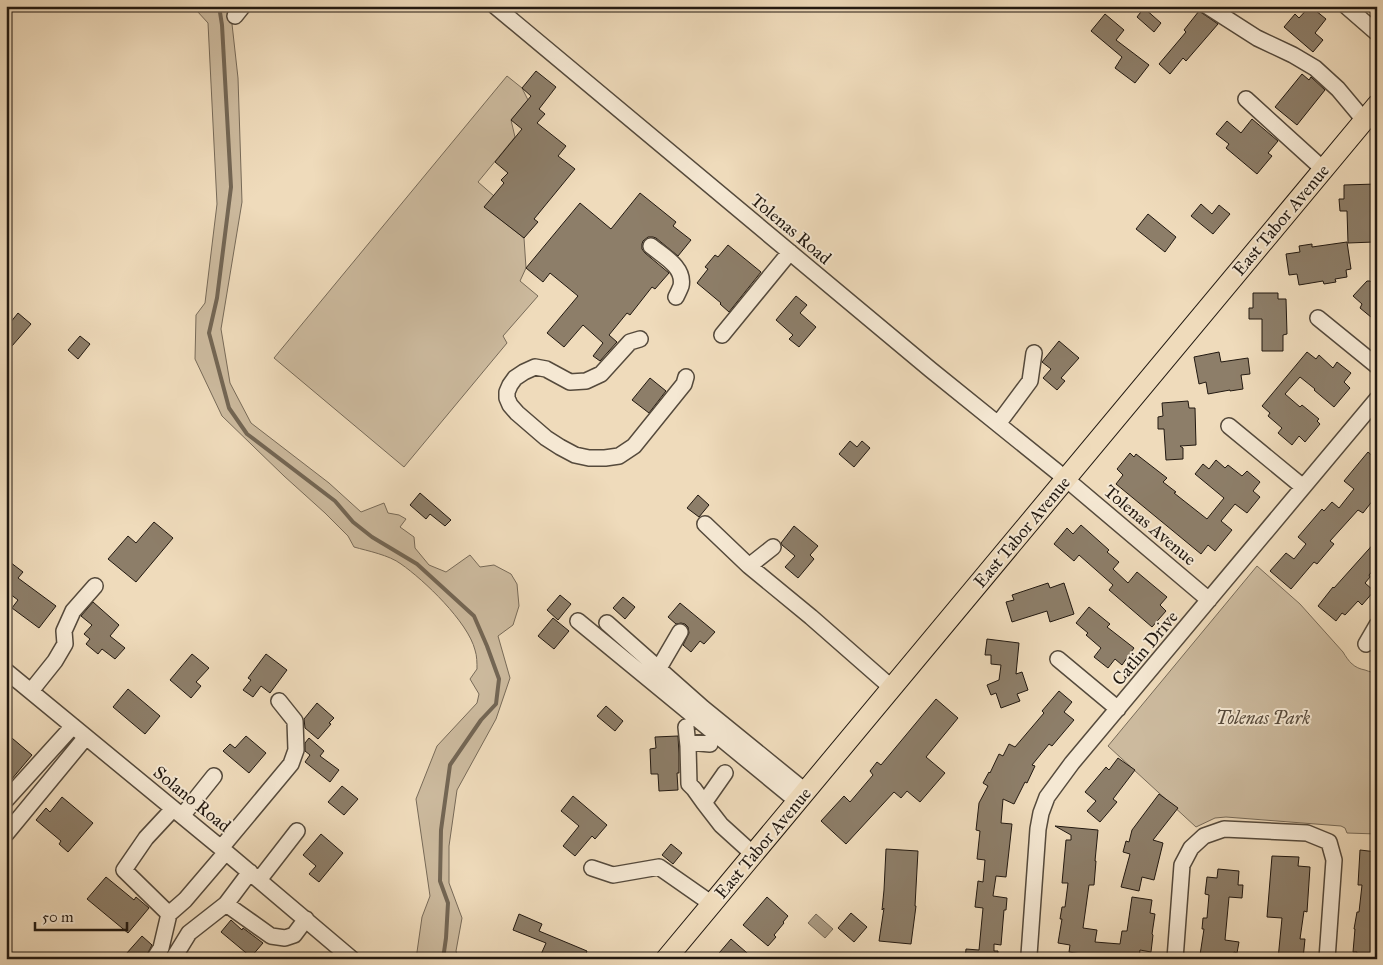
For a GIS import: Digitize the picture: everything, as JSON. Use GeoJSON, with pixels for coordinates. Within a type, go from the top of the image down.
{"type":"FeatureCollection","features":[{"type":"Feature","properties":{"kind":"main road","name":"East Tabor Avenue"},"geometry":{"type":"LineString","coordinates":[[666,959],[1377,104]]}},
{"type":"Feature","properties":{"kind":"street","name":"Tolenas Road"},"geometry":{"type":"LineString","coordinates":[[495,6],[931,370],[1066,479]]}},
{"type":"Feature","properties":{"kind":"street"},"geometry":{"type":"LineString","coordinates":[[1207,6],[1258,38],[1315,68],[1338,89],[1364,120]]}},
{"type":"Feature","properties":{"kind":"street"},"geometry":{"type":"LineString","coordinates":[[1346,6],[1377,33]]}},
{"type":"Feature","properties":{"kind":"street"},"geometry":{"type":"LineString","coordinates":[[1246,99],[1324,169]]}},
{"type":"Feature","properties":{"kind":"street"},"geometry":{"type":"LineString","coordinates":[[651,246],[678,268],[682,277],[681,286],[676,297]]}},
{"type":"Feature","properties":{"kind":"street"},"geometry":{"type":"LineString","coordinates":[[722,335],[790,252]]}},
{"type":"Feature","properties":{"kind":"street"},"geometry":{"type":"LineString","coordinates":[[1318,318],[1377,366]]}},
{"type":"Feature","properties":{"kind":"street"},"geometry":{"type":"LineString","coordinates":[[640,338],[630,342],[601,374],[586,382],[570,382],[546,369],[536,367],[524,372],[515,378],[507,392],[510,405],[546,438],[575,455],[589,458],[619,456],[634,446],[684,384],[686,377]]}},
{"type":"Feature","properties":{"kind":"street"},"geometry":{"type":"LineString","coordinates":[[998,424],[1030,381],[1034,353]]}},
{"type":"Feature","properties":{"kind":"street","name":"Catlin Drive"},"geometry":{"type":"LineString","coordinates":[[1030,959],[1036,858],[1041,813],[1047,797],[1072,763],[1377,399]]}},
{"type":"Feature","properties":{"kind":"street"},"geometry":{"type":"LineString","coordinates":[[1229,426],[1303,487]]}},
{"type":"Feature","properties":{"kind":"street","name":"Tolenas Avenue"},"geometry":{"type":"LineString","coordinates":[[1066,479],[1209,600]]}},
{"type":"Feature","properties":{"kind":"street"},"geometry":{"type":"LineString","coordinates":[[704,524],[749,566],[892,688]]}},
{"type":"Feature","properties":{"kind":"street"},"geometry":{"type":"LineString","coordinates":[[749,566],[773,547]]}},
{"type":"Feature","properties":{"kind":"street"},"geometry":{"type":"LineString","coordinates":[[31,691],[54,662],[65,644],[64,631],[73,611],[96,586]]}},
{"type":"Feature","properties":{"kind":"street"},"geometry":{"type":"LineString","coordinates":[[578,621],[801,796]]}},
{"type":"Feature","properties":{"kind":"street"},"geometry":{"type":"LineString","coordinates":[[607,623],[801,796]]}},
{"type":"Feature","properties":{"kind":"street"},"geometry":{"type":"LineString","coordinates":[[1366,644],[1377,625]]}},
{"type":"Feature","properties":{"kind":"street"},"geometry":{"type":"LineString","coordinates":[[658,668],[680,632]]}},
{"type":"Feature","properties":{"kind":"street"},"geometry":{"type":"LineString","coordinates":[[1058,659],[1118,709]]}},
{"type":"Feature","properties":{"kind":"street","name":"Solano Road"},"geometry":{"type":"LineString","coordinates":[[6,671],[224,850],[352,959]]}},
{"type":"Feature","properties":{"kind":"street"},"geometry":{"type":"LineString","coordinates":[[154,959],[161,948],[168,914],[185,900],[291,764],[296,750],[295,721],[280,701]]}},
{"type":"Feature","properties":{"kind":"street"},"geometry":{"type":"LineString","coordinates":[[6,800],[72,726]]}},
{"type":"Feature","properties":{"kind":"street"},"geometry":{"type":"LineString","coordinates":[[710,744],[687,735],[689,784],[721,825],[753,854]]}},
{"type":"Feature","properties":{"kind":"street"},"geometry":{"type":"LineString","coordinates":[[6,834],[86,737]]}},
{"type":"Feature","properties":{"kind":"street"},"geometry":{"type":"LineString","coordinates":[[704,803],[725,773]]}},
{"type":"Feature","properties":{"kind":"street"},"geometry":{"type":"LineString","coordinates":[[168,914],[124,870],[146,838],[178,812],[214,776]]}},
{"type":"Feature","properties":{"kind":"street"},"geometry":{"type":"LineString","coordinates":[[1175,959],[1182,865],[1191,848],[1204,836],[1224,829],[1307,833],[1329,842],[1334,860],[1327,959]]}},
{"type":"Feature","properties":{"kind":"street"},"geometry":{"type":"LineString","coordinates":[[173,959],[189,932],[226,904],[297,831]]}},
{"type":"Feature","properties":{"kind":"street"},"geometry":{"type":"LineString","coordinates":[[592,868],[613,875],[659,867],[712,904]]}},
{"type":"Feature","properties":{"kind":"street"},"geometry":{"type":"LineString","coordinates":[[226,904],[271,936],[285,938],[294,935],[306,919]]}},
{"type":"Feature","properties":{"kind":"green space"},"geometry":{"type":"Polygon","coordinates":[[[195,6],[230,6],[238,78],[242,202],[221,329],[230,383],[251,423],[329,483],[361,512],[384,503],[388,513],[399,515],[406,519],[400,527],[414,537],[415,548],[429,565],[446,572],[470,555],[480,567],[494,565],[511,574],[517,584],[519,606],[513,625],[498,636],[510,678],[496,719],[457,790],[449,846],[449,883],[462,918],[456,951],[458,959],[416,959],[422,917],[430,896],[416,799],[437,746],[477,703],[479,694],[470,679],[477,669],[476,652],[464,627],[433,591],[410,571],[391,558],[354,547],[348,536],[325,513],[222,416],[195,359],[196,315],[205,303],[217,204],[208,23],[195,6]]]}},
{"type":"Feature","properties":{"kind":"green space"},"geometry":{"type":"Polygon","coordinates":[[[507,76],[522,88],[528,100],[511,120],[515,137],[478,182],[494,196],[485,207],[524,238],[526,268],[520,281],[538,296],[503,336],[507,343],[404,467],[274,358],[507,76]]]}},
{"type":"Feature","properties":{"kind":"green space","name":"Tolenas Park"},"geometry":{"type":"Polygon","coordinates":[[[1257,566],[1300,604],[1352,664],[1377,675],[1377,834],[1347,833],[1345,828],[1341,826],[1226,817],[1215,818],[1196,827],[1108,746],[1257,566]]]}},
{"type":"Feature","properties":{"kind":"shaded area"},"geometry":{"type":"Polygon","coordinates":[[[816,914],[833,929],[825,938],[808,923],[816,914]]]}},
{"type":"Feature","properties":{"kind":"building"},"geometry":{"type":"Polygon","coordinates":[[[1310,6],[1326,19],[1315,33],[1323,40],[1313,52],[1284,27],[1295,14],[1299,18],[1310,6]]]}},
{"type":"Feature","properties":{"kind":"building"},"geometry":{"type":"Polygon","coordinates":[[[1144,8],[1161,23],[1154,32],[1137,17],[1144,8]]]}},
{"type":"Feature","properties":{"kind":"building"},"geometry":{"type":"Polygon","coordinates":[[[1199,11],[1218,24],[1186,61],[1183,58],[1170,74],[1159,64],[1186,32],[1184,30],[1199,11]]]}},
{"type":"Feature","properties":{"kind":"building"},"geometry":{"type":"Polygon","coordinates":[[[1105,14],[1124,30],[1116,40],[1149,65],[1135,83],[1115,68],[1122,57],[1091,31],[1105,14]]]}},
{"type":"Feature","properties":{"kind":"building"},"geometry":{"type":"Polygon","coordinates":[[[536,71],[556,87],[539,109],[545,114],[537,123],[566,146],[558,156],[575,169],[534,219],[538,222],[524,238],[484,207],[504,183],[501,180],[508,173],[495,162],[522,129],[511,120],[531,96],[522,88],[536,71]]]}},
{"type":"Feature","properties":{"kind":"building"},"geometry":{"type":"Polygon","coordinates":[[[1302,74],[1309,80],[1311,77],[1325,90],[1297,125],[1275,107],[1302,74]]]}},
{"type":"Feature","properties":{"kind":"building"},"geometry":{"type":"Polygon","coordinates":[[[1252,119],[1278,141],[1268,153],[1272,156],[1257,174],[1226,148],[1229,144],[1216,134],[1227,121],[1241,133],[1252,119]]]}},
{"type":"Feature","properties":{"kind":"building"},"geometry":{"type":"Polygon","coordinates":[[[1376,184],[1377,227],[1374,227],[1374,242],[1348,243],[1347,211],[1340,211],[1339,199],[1344,199],[1344,185],[1376,184]]]}},
{"type":"Feature","properties":{"kind":"building"},"geometry":{"type":"Polygon","coordinates":[[[640,193],[676,222],[673,226],[691,240],[678,256],[656,238],[648,237],[643,241],[642,249],[645,253],[669,273],[655,289],[652,287],[630,315],[627,313],[609,335],[617,342],[600,361],[593,356],[603,343],[583,325],[564,347],[547,333],[578,296],[550,273],[543,282],[526,268],[580,203],[611,229],[640,193]]]}},
{"type":"Feature","properties":{"kind":"building"},"geometry":{"type":"Polygon","coordinates":[[[1201,204],[1212,214],[1219,205],[1230,214],[1213,234],[1191,216],[1201,204]]]}},
{"type":"Feature","properties":{"kind":"building"},"geometry":{"type":"Polygon","coordinates":[[[1148,214],[1176,237],[1165,252],[1136,229],[1148,214]]]}},
{"type":"Feature","properties":{"kind":"building"},"geometry":{"type":"Polygon","coordinates":[[[1347,242],[1351,269],[1346,270],[1347,277],[1335,279],[1336,282],[1324,284],[1323,281],[1299,285],[1297,274],[1289,275],[1286,254],[1300,252],[1299,246],[1312,244],[1312,247],[1347,242]]]}},
{"type":"Feature","properties":{"kind":"building"},"geometry":{"type":"Polygon","coordinates":[[[728,245],[761,272],[729,312],[697,283],[708,269],[705,267],[715,255],[718,257],[728,245]]]}},
{"type":"Feature","properties":{"kind":"building"},"geometry":{"type":"Polygon","coordinates":[[[1367,281],[1377,286],[1377,322],[1360,308],[1362,304],[1353,296],[1367,281]]]}},
{"type":"Feature","properties":{"kind":"building"},"geometry":{"type":"Polygon","coordinates":[[[1253,293],[1278,293],[1278,299],[1286,299],[1287,334],[1283,335],[1283,351],[1262,351],[1262,319],[1249,319],[1249,308],[1253,308],[1253,293]]]}},
{"type":"Feature","properties":{"kind":"building"},"geometry":{"type":"Polygon","coordinates":[[[796,296],[807,305],[800,313],[816,327],[799,347],[789,339],[793,335],[776,320],[796,296]]]}},
{"type":"Feature","properties":{"kind":"building"},"geometry":{"type":"Polygon","coordinates":[[[18,313],[31,324],[12,346],[6,342],[6,328],[18,313]]]}},
{"type":"Feature","properties":{"kind":"building"},"geometry":{"type":"Polygon","coordinates":[[[80,336],[90,344],[78,359],[68,350],[80,336]]]}},
{"type":"Feature","properties":{"kind":"building"},"geometry":{"type":"Polygon","coordinates":[[[1059,341],[1079,358],[1061,378],[1065,381],[1057,390],[1043,378],[1051,369],[1042,362],[1059,341]]]}},
{"type":"Feature","properties":{"kind":"building"},"geometry":{"type":"Polygon","coordinates":[[[1219,352],[1221,362],[1248,358],[1250,374],[1241,375],[1243,389],[1208,394],[1206,382],[1199,384],[1194,357],[1219,352]]]}},
{"type":"Feature","properties":{"kind":"building"},"geometry":{"type":"Polygon","coordinates":[[[1307,352],[1316,359],[1319,355],[1333,368],[1337,362],[1351,373],[1344,382],[1350,388],[1334,407],[1300,377],[1285,394],[1300,407],[1302,405],[1319,419],[1317,421],[1320,424],[1305,442],[1299,436],[1292,445],[1278,433],[1282,428],[1268,416],[1270,413],[1262,406],[1307,352]]]}},
{"type":"Feature","properties":{"kind":"building"},"geometry":{"type":"Polygon","coordinates":[[[650,378],[666,391],[649,413],[632,400],[650,378]]]}},
{"type":"Feature","properties":{"kind":"building"},"geometry":{"type":"Polygon","coordinates":[[[1188,401],[1189,408],[1195,408],[1196,445],[1180,446],[1183,448],[1183,459],[1166,460],[1164,429],[1158,429],[1158,417],[1163,416],[1162,403],[1188,401]]]}},
{"type":"Feature","properties":{"kind":"building"},"geometry":{"type":"Polygon","coordinates":[[[850,441],[857,447],[862,441],[870,448],[854,467],[839,454],[850,441]]]}},
{"type":"Feature","properties":{"kind":"building"},"geometry":{"type":"Polygon","coordinates":[[[1368,452],[1377,460],[1377,495],[1363,513],[1358,510],[1330,541],[1334,544],[1317,564],[1314,562],[1291,589],[1270,571],[1286,553],[1294,559],[1306,544],[1298,537],[1322,509],[1324,511],[1332,502],[1339,508],[1354,489],[1344,481],[1368,452]]]}},
{"type":"Feature","properties":{"kind":"building"},"geometry":{"type":"Polygon","coordinates":[[[1130,453],[1134,457],[1136,454],[1167,478],[1163,482],[1207,519],[1224,498],[1195,474],[1203,464],[1209,469],[1216,460],[1225,468],[1228,465],[1242,476],[1247,471],[1260,482],[1253,491],[1260,497],[1247,513],[1235,504],[1221,521],[1232,530],[1215,551],[1208,545],[1201,554],[1116,484],[1123,475],[1117,469],[1130,453]]]}},
{"type":"Feature","properties":{"kind":"building"},"geometry":{"type":"Polygon","coordinates":[[[420,493],[451,520],[445,526],[430,514],[426,519],[410,505],[420,493]]]}},
{"type":"Feature","properties":{"kind":"building"},"geometry":{"type":"Polygon","coordinates":[[[698,495],[709,505],[699,517],[687,508],[698,495]]]}},
{"type":"Feature","properties":{"kind":"building"},"geometry":{"type":"Polygon","coordinates":[[[154,522],[173,538],[136,582],[108,559],[128,536],[136,543],[154,522]]]}},
{"type":"Feature","properties":{"kind":"building"},"geometry":{"type":"Polygon","coordinates":[[[1081,525],[1109,550],[1107,552],[1119,562],[1113,569],[1128,583],[1137,572],[1167,597],[1160,605],[1166,611],[1152,627],[1109,590],[1113,585],[1079,555],[1074,561],[1054,544],[1067,528],[1073,534],[1081,525]]]}},
{"type":"Feature","properties":{"kind":"building"},"geometry":{"type":"Polygon","coordinates":[[[794,526],[818,546],[810,555],[814,559],[798,578],[785,567],[795,556],[781,543],[794,526]]]}},
{"type":"Feature","properties":{"kind":"building"},"geometry":{"type":"Polygon","coordinates":[[[1377,540],[1377,566],[1365,583],[1374,591],[1362,605],[1358,601],[1345,615],[1342,613],[1336,621],[1318,606],[1377,540]]]}},
{"type":"Feature","properties":{"kind":"building"},"geometry":{"type":"Polygon","coordinates":[[[6,559],[23,572],[18,578],[56,606],[39,628],[12,608],[18,600],[6,591],[6,559]]]}},
{"type":"Feature","properties":{"kind":"building"},"geometry":{"type":"Polygon","coordinates":[[[1048,583],[1050,588],[1064,583],[1074,614],[1050,622],[1047,611],[1012,622],[1006,602],[1014,600],[1012,595],[1048,583]]]}},
{"type":"Feature","properties":{"kind":"building"},"geometry":{"type":"Polygon","coordinates":[[[560,595],[571,604],[558,620],[547,610],[560,595]]]}},
{"type":"Feature","properties":{"kind":"building"},"geometry":{"type":"Polygon","coordinates":[[[623,597],[635,607],[625,619],[613,608],[623,597]]]}},
{"type":"Feature","properties":{"kind":"building"},"geometry":{"type":"Polygon","coordinates":[[[93,602],[119,625],[110,636],[125,648],[115,659],[102,649],[98,654],[86,644],[90,639],[84,634],[92,625],[81,616],[93,602]]]}},
{"type":"Feature","properties":{"kind":"building"},"geometry":{"type":"Polygon","coordinates":[[[680,603],[715,632],[704,644],[700,641],[691,652],[683,645],[689,633],[688,627],[681,623],[676,624],[668,617],[680,603]]]}},
{"type":"Feature","properties":{"kind":"building"},"geometry":{"type":"Polygon","coordinates":[[[1089,607],[1110,624],[1107,627],[1134,648],[1122,665],[1115,659],[1108,668],[1094,657],[1101,648],[1076,623],[1089,607]]]}},
{"type":"Feature","properties":{"kind":"building"},"geometry":{"type":"Polygon","coordinates":[[[553,618],[569,631],[554,649],[538,636],[553,618]]]}},
{"type":"Feature","properties":{"kind":"building"},"geometry":{"type":"Polygon","coordinates":[[[987,639],[1019,643],[1016,674],[1022,672],[1028,690],[1017,694],[1020,701],[1001,708],[996,693],[991,695],[987,685],[999,680],[1001,665],[991,664],[991,655],[985,655],[987,639]]]}},
{"type":"Feature","properties":{"kind":"building"},"geometry":{"type":"Polygon","coordinates":[[[192,654],[209,668],[196,682],[201,686],[191,698],[170,680],[192,654]]]}},
{"type":"Feature","properties":{"kind":"building"},"geometry":{"type":"Polygon","coordinates":[[[266,654],[287,670],[270,693],[261,686],[253,697],[243,690],[251,680],[248,678],[266,654]]]}},
{"type":"Feature","properties":{"kind":"building"},"geometry":{"type":"Polygon","coordinates":[[[128,689],[160,716],[145,734],[113,707],[128,689]]]}},
{"type":"Feature","properties":{"kind":"building"},"geometry":{"type":"Polygon","coordinates":[[[1059,691],[1072,702],[1064,712],[1074,720],[1052,746],[1049,744],[1032,765],[1035,766],[1014,804],[1003,799],[1001,823],[1012,824],[1006,877],[996,876],[993,896],[1007,898],[1001,945],[994,944],[994,951],[998,951],[998,959],[965,959],[966,949],[979,950],[983,908],[975,907],[978,881],[983,882],[985,860],[977,859],[980,831],[976,830],[979,803],[988,786],[983,783],[999,754],[1003,756],[1009,744],[1015,747],[1044,713],[1042,711],[1059,691]]]}},
{"type":"Feature","properties":{"kind":"building"},"geometry":{"type":"Polygon","coordinates":[[[936,699],[958,718],[926,757],[945,773],[920,802],[907,791],[901,798],[894,792],[846,844],[821,821],[844,796],[850,802],[873,775],[870,771],[877,762],[881,765],[936,699]]]}},
{"type":"Feature","properties":{"kind":"building"},"geometry":{"type":"Polygon","coordinates":[[[317,703],[334,718],[318,739],[305,728],[304,719],[317,703]]]}},
{"type":"Feature","properties":{"kind":"building"},"geometry":{"type":"Polygon","coordinates":[[[606,706],[623,721],[615,731],[597,716],[606,706]]]}},
{"type":"Feature","properties":{"kind":"building"},"geometry":{"type":"Polygon","coordinates":[[[6,733],[32,755],[6,786],[6,733]]]}},
{"type":"Feature","properties":{"kind":"building"},"geometry":{"type":"Polygon","coordinates":[[[246,736],[266,753],[249,773],[223,751],[230,744],[235,748],[246,736]]]}},
{"type":"Feature","properties":{"kind":"building"},"geometry":{"type":"Polygon","coordinates":[[[678,736],[678,790],[659,791],[658,774],[651,774],[650,749],[656,748],[655,737],[678,736]]]}},
{"type":"Feature","properties":{"kind":"building"},"geometry":{"type":"Polygon","coordinates":[[[309,738],[324,751],[320,756],[339,770],[330,782],[305,762],[310,755],[305,751],[305,743],[309,738]]]}},
{"type":"Feature","properties":{"kind":"building"},"geometry":{"type":"Polygon","coordinates":[[[1118,758],[1135,770],[1113,799],[1117,802],[1100,822],[1087,811],[1096,801],[1085,792],[1106,767],[1109,770],[1118,758]]]}},
{"type":"Feature","properties":{"kind":"building"},"geometry":{"type":"Polygon","coordinates":[[[342,786],[358,799],[344,815],[328,802],[342,786]]]}},
{"type":"Feature","properties":{"kind":"building"},"geometry":{"type":"Polygon","coordinates":[[[1159,794],[1178,808],[1153,840],[1163,843],[1154,880],[1142,877],[1139,891],[1121,887],[1130,854],[1123,852],[1126,841],[1129,842],[1132,830],[1159,794]]]}},
{"type":"Feature","properties":{"kind":"building"},"geometry":{"type":"Polygon","coordinates":[[[573,796],[607,825],[595,839],[592,836],[575,856],[563,846],[579,826],[561,811],[573,796]]]}},
{"type":"Feature","properties":{"kind":"building"},"geometry":{"type":"Polygon","coordinates":[[[62,797],[93,823],[68,852],[59,844],[61,841],[36,820],[46,808],[50,812],[62,797]]]}},
{"type":"Feature","properties":{"kind":"building"},"geometry":{"type":"Polygon","coordinates":[[[1055,826],[1098,830],[1094,885],[1089,885],[1083,928],[1097,930],[1095,942],[1120,944],[1122,931],[1127,931],[1132,897],[1152,900],[1150,913],[1155,914],[1151,952],[1140,950],[1139,959],[1093,954],[1093,956],[1069,952],[1070,945],[1058,943],[1062,907],[1065,907],[1068,883],[1062,883],[1066,840],[1071,840],[1071,835],[1055,826]]]}},
{"type":"Feature","properties":{"kind":"building"},"geometry":{"type":"Polygon","coordinates":[[[321,834],[343,853],[319,882],[309,874],[316,866],[303,855],[321,834]]]}},
{"type":"Feature","properties":{"kind":"building"},"geometry":{"type":"Polygon","coordinates":[[[671,844],[682,853],[673,864],[662,855],[671,844]]]}},
{"type":"Feature","properties":{"kind":"building"},"geometry":{"type":"Polygon","coordinates":[[[886,849],[918,851],[916,906],[911,944],[879,941],[884,908],[882,910],[886,849]]]}},
{"type":"Feature","properties":{"kind":"building"},"geometry":{"type":"Polygon","coordinates":[[[1360,850],[1377,852],[1377,959],[1356,959],[1357,952],[1353,952],[1354,929],[1357,912],[1359,912],[1362,885],[1358,885],[1360,850]]]}},
{"type":"Feature","properties":{"kind":"building"},"geometry":{"type":"Polygon","coordinates":[[[1272,856],[1299,857],[1298,866],[1310,867],[1307,912],[1304,911],[1300,939],[1305,939],[1303,959],[1278,959],[1282,918],[1267,917],[1272,856]]]}},
{"type":"Feature","properties":{"kind":"building"},"geometry":{"type":"Polygon","coordinates":[[[1218,869],[1239,871],[1238,885],[1243,885],[1242,898],[1229,897],[1225,940],[1239,942],[1237,953],[1234,952],[1233,959],[1212,959],[1212,956],[1200,955],[1204,929],[1202,929],[1203,918],[1207,918],[1209,895],[1205,894],[1207,877],[1217,878],[1218,869]]]}},
{"type":"Feature","properties":{"kind":"building"},"geometry":{"type":"Polygon","coordinates":[[[106,877],[134,900],[136,897],[149,908],[128,933],[87,899],[106,877]]]}},
{"type":"Feature","properties":{"kind":"building"},"geometry":{"type":"Polygon","coordinates":[[[767,897],[788,916],[774,935],[776,937],[768,946],[743,925],[767,897]]]}},
{"type":"Feature","properties":{"kind":"building"},"geometry":{"type":"Polygon","coordinates":[[[851,913],[867,927],[854,942],[838,928],[851,913]]]}},
{"type":"Feature","properties":{"kind":"building"},"geometry":{"type":"Polygon","coordinates":[[[519,914],[542,924],[539,931],[587,951],[584,959],[539,959],[546,943],[513,930],[519,914]]]}},
{"type":"Feature","properties":{"kind":"building"},"geometry":{"type":"Polygon","coordinates":[[[231,920],[242,930],[243,928],[263,943],[251,957],[221,932],[231,920]]]}},
{"type":"Feature","properties":{"kind":"building"},"geometry":{"type":"Polygon","coordinates":[[[142,936],[152,945],[145,959],[131,959],[126,954],[142,936]]]}},
{"type":"Feature","properties":{"kind":"building"},"geometry":{"type":"Polygon","coordinates":[[[731,939],[754,959],[714,959],[731,939]]]}},
{"type":"Feature","properties":{"kind":"waterway"},"geometry":{"type":"LineString","coordinates":[[219,6],[222,25],[231,187],[217,298],[209,333],[229,408],[247,434],[335,501],[353,522],[372,537],[417,564],[474,616],[499,679],[496,704],[481,720],[450,765],[441,830],[440,881],[448,903],[443,959]]}}]}
